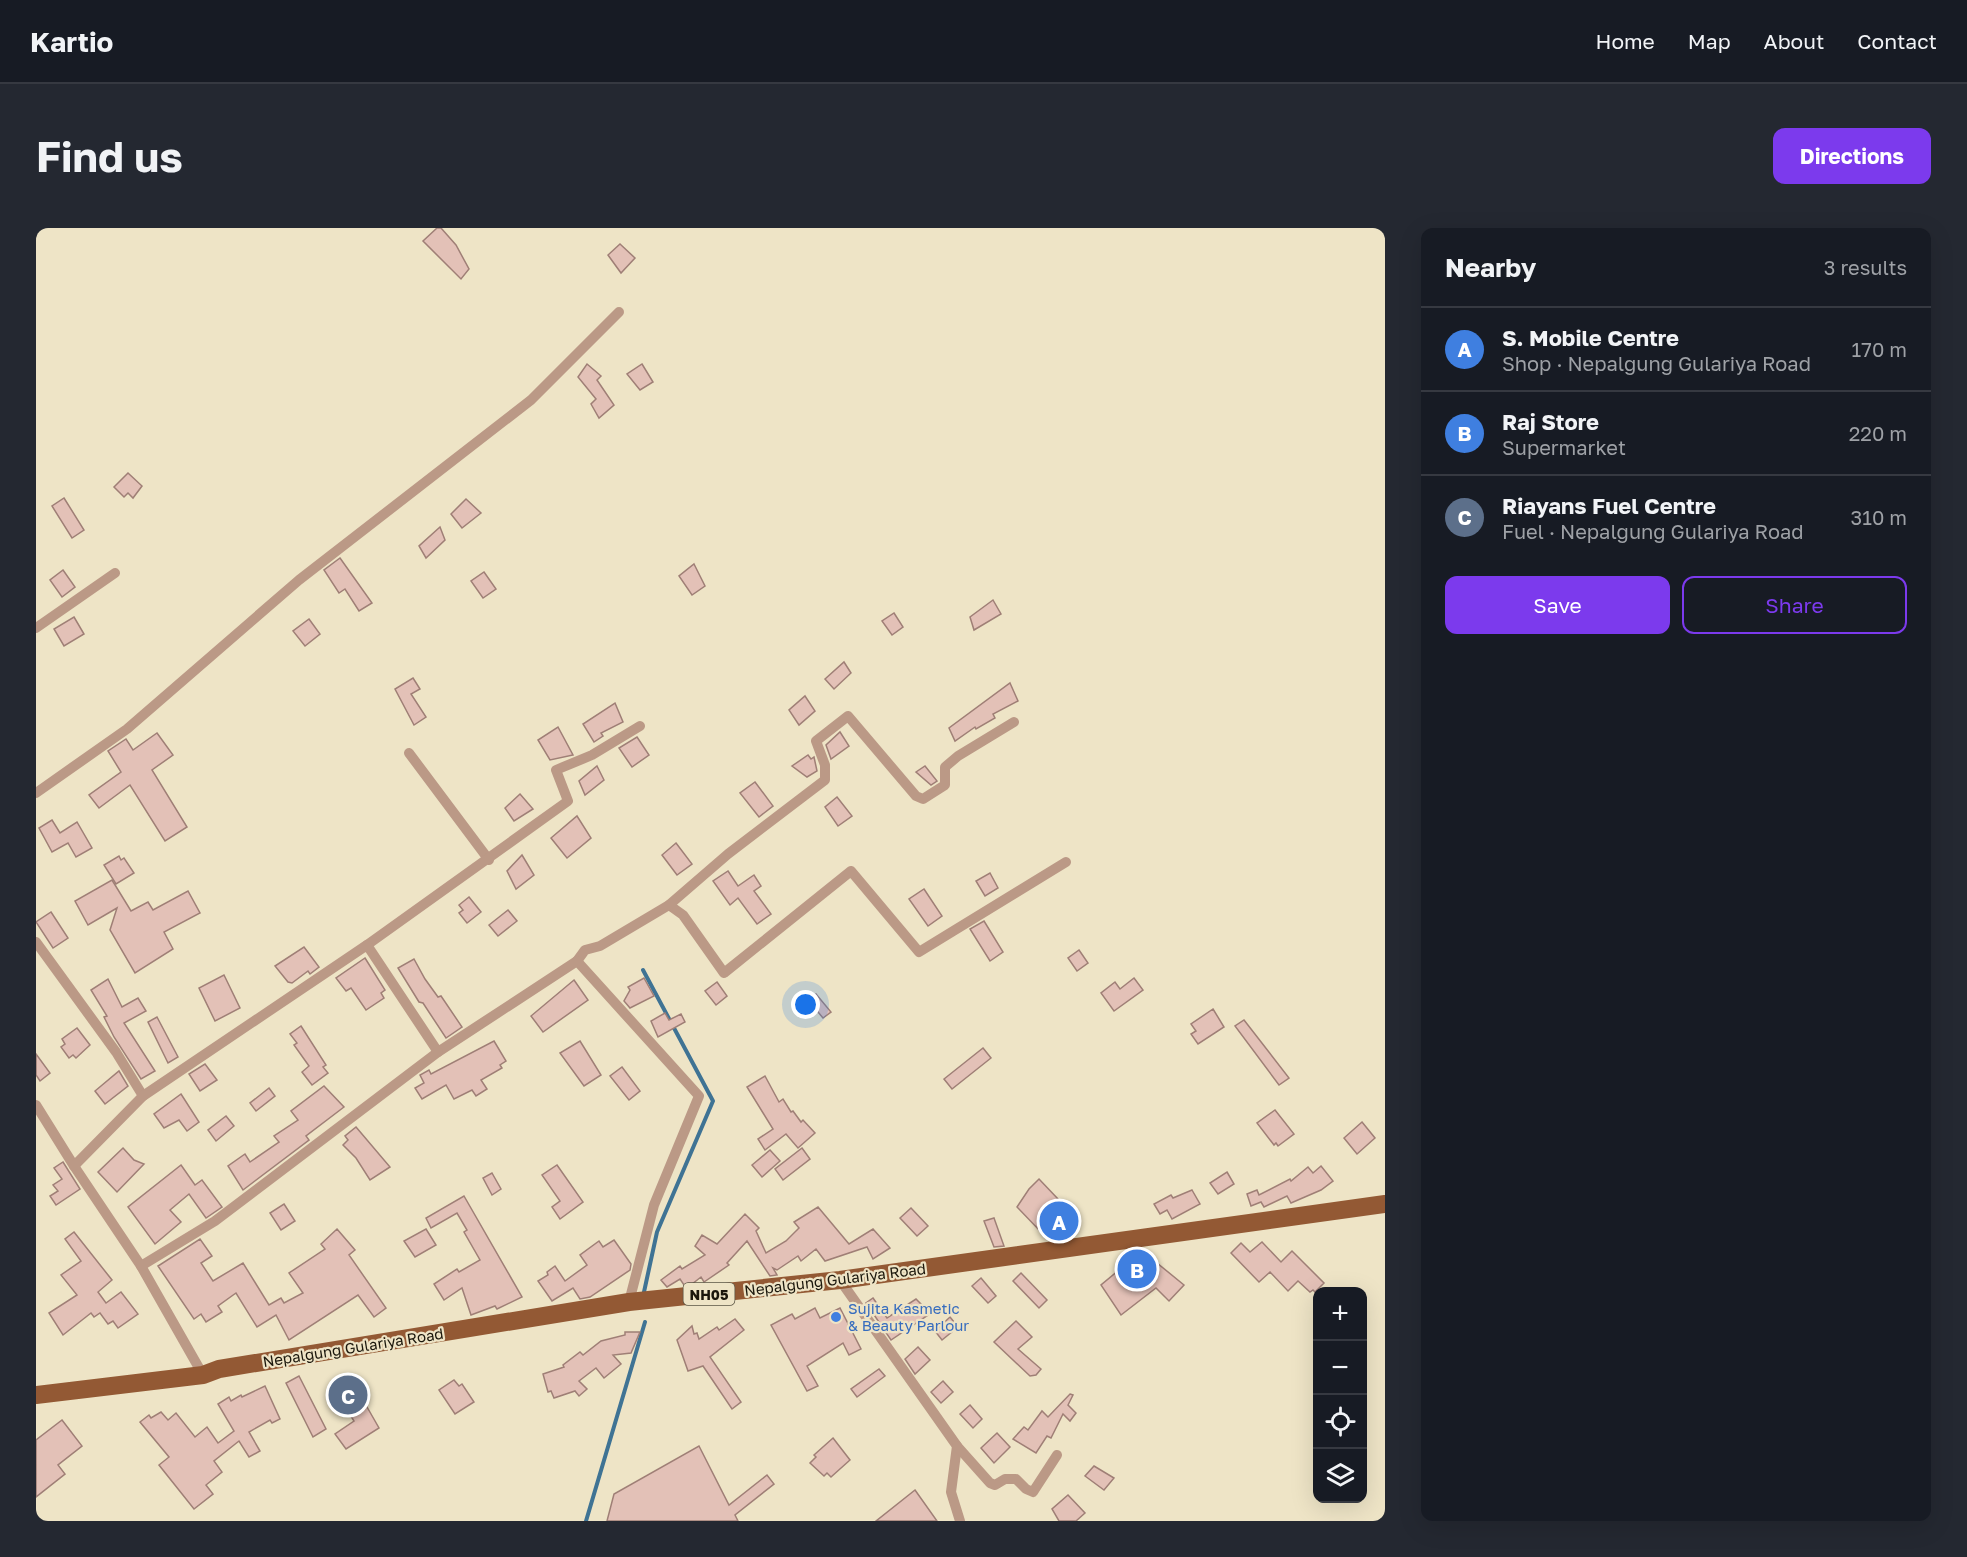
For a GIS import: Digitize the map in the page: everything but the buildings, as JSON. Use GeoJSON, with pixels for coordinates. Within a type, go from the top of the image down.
{"type":"FeatureCollection","features":[{"type":"Feature","properties":{"kind":"main road","name":"Nepalgung Gulariya Road"},"geometry":{"type":"LineString","coordinates":[[36,1395],[203,1375],[219,1369],[629,1302],[840,1280],[1385,1204]]}},
{"type":"Feature","properties":{"kind":"street"},"geometry":{"type":"LineString","coordinates":[[36,793],[127,729],[298,580],[531,400],[619,312]]}},
{"type":"Feature","properties":{"kind":"street"},"geometry":{"type":"LineString","coordinates":[[36,627],[116,573]]}},
{"type":"Feature","properties":{"kind":"street"},"geometry":{"type":"LineString","coordinates":[[141,1266],[215,1221],[438,1052],[577,961],[585,950],[606,943],[669,905],[728,855],[825,780],[825,765],[816,741],[848,716],[916,796],[923,799],[945,785],[945,767],[958,756],[1014,722]]}},
{"type":"Feature","properties":{"kind":"street"},"geometry":{"type":"LineString","coordinates":[[74,1166],[143,1096],[367,945],[489,860],[568,801],[556,770],[592,755],[640,726]]}},
{"type":"Feature","properties":{"kind":"street"},"geometry":{"type":"LineString","coordinates":[[410,753],[489,860]]}},
{"type":"Feature","properties":{"kind":"street"},"geometry":{"type":"LineString","coordinates":[[669,905],[683,915],[724,973],[851,871],[919,952],[1066,862]]}},
{"type":"Feature","properties":{"kind":"street"},"geometry":{"type":"LineString","coordinates":[[36,942],[116,1052],[143,1096]]}},
{"type":"Feature","properties":{"kind":"street"},"geometry":{"type":"LineString","coordinates":[[367,945],[438,1052]]}},
{"type":"Feature","properties":{"kind":"street"},"geometry":{"type":"LineString","coordinates":[[577,961],[699,1096],[654,1205],[629,1302]]}},
{"type":"Feature","properties":{"kind":"street"},"geometry":{"type":"LineString","coordinates":[[36,1105],[141,1266],[203,1375]]}},
{"type":"Feature","properties":{"kind":"street"},"geometry":{"type":"LineString","coordinates":[[840,1280],[957,1446],[990,1483],[995,1485],[1005,1479],[1016,1479],[1026,1489],[1033,1492],[1057,1455]]}},
{"type":"Feature","properties":{"kind":"street"},"geometry":{"type":"LineString","coordinates":[[957,1446],[951,1492],[960,1521]]}},
{"type":"Feature","properties":{"kind":"waterway"},"geometry":{"type":"LineString","coordinates":[[643,970],[713,1101],[657,1232],[644,1292]]}},
{"type":"Feature","properties":{"kind":"waterway"},"geometry":{"type":"LineString","coordinates":[[586,1521],[645,1322]]}},
{"type":"Feature","properties":{"kind":"place","name":"S. Mobile Centre"},"geometry":{"type":"Point","coordinates":[1059,1221]}},
{"type":"Feature","properties":{"kind":"place","name":"Raj Store"},"geometry":{"type":"Point","coordinates":[1137,1269]}},
{"type":"Feature","properties":{"kind":"place","name":"Sujita Kasmetic & Beauty Parlour"},"geometry":{"type":"Point","coordinates":[836,1317]}},
{"type":"Feature","properties":{"kind":"place","name":"Riayans Fuel Centre"},"geometry":{"type":"Point","coordinates":[348,1395]}}]}
